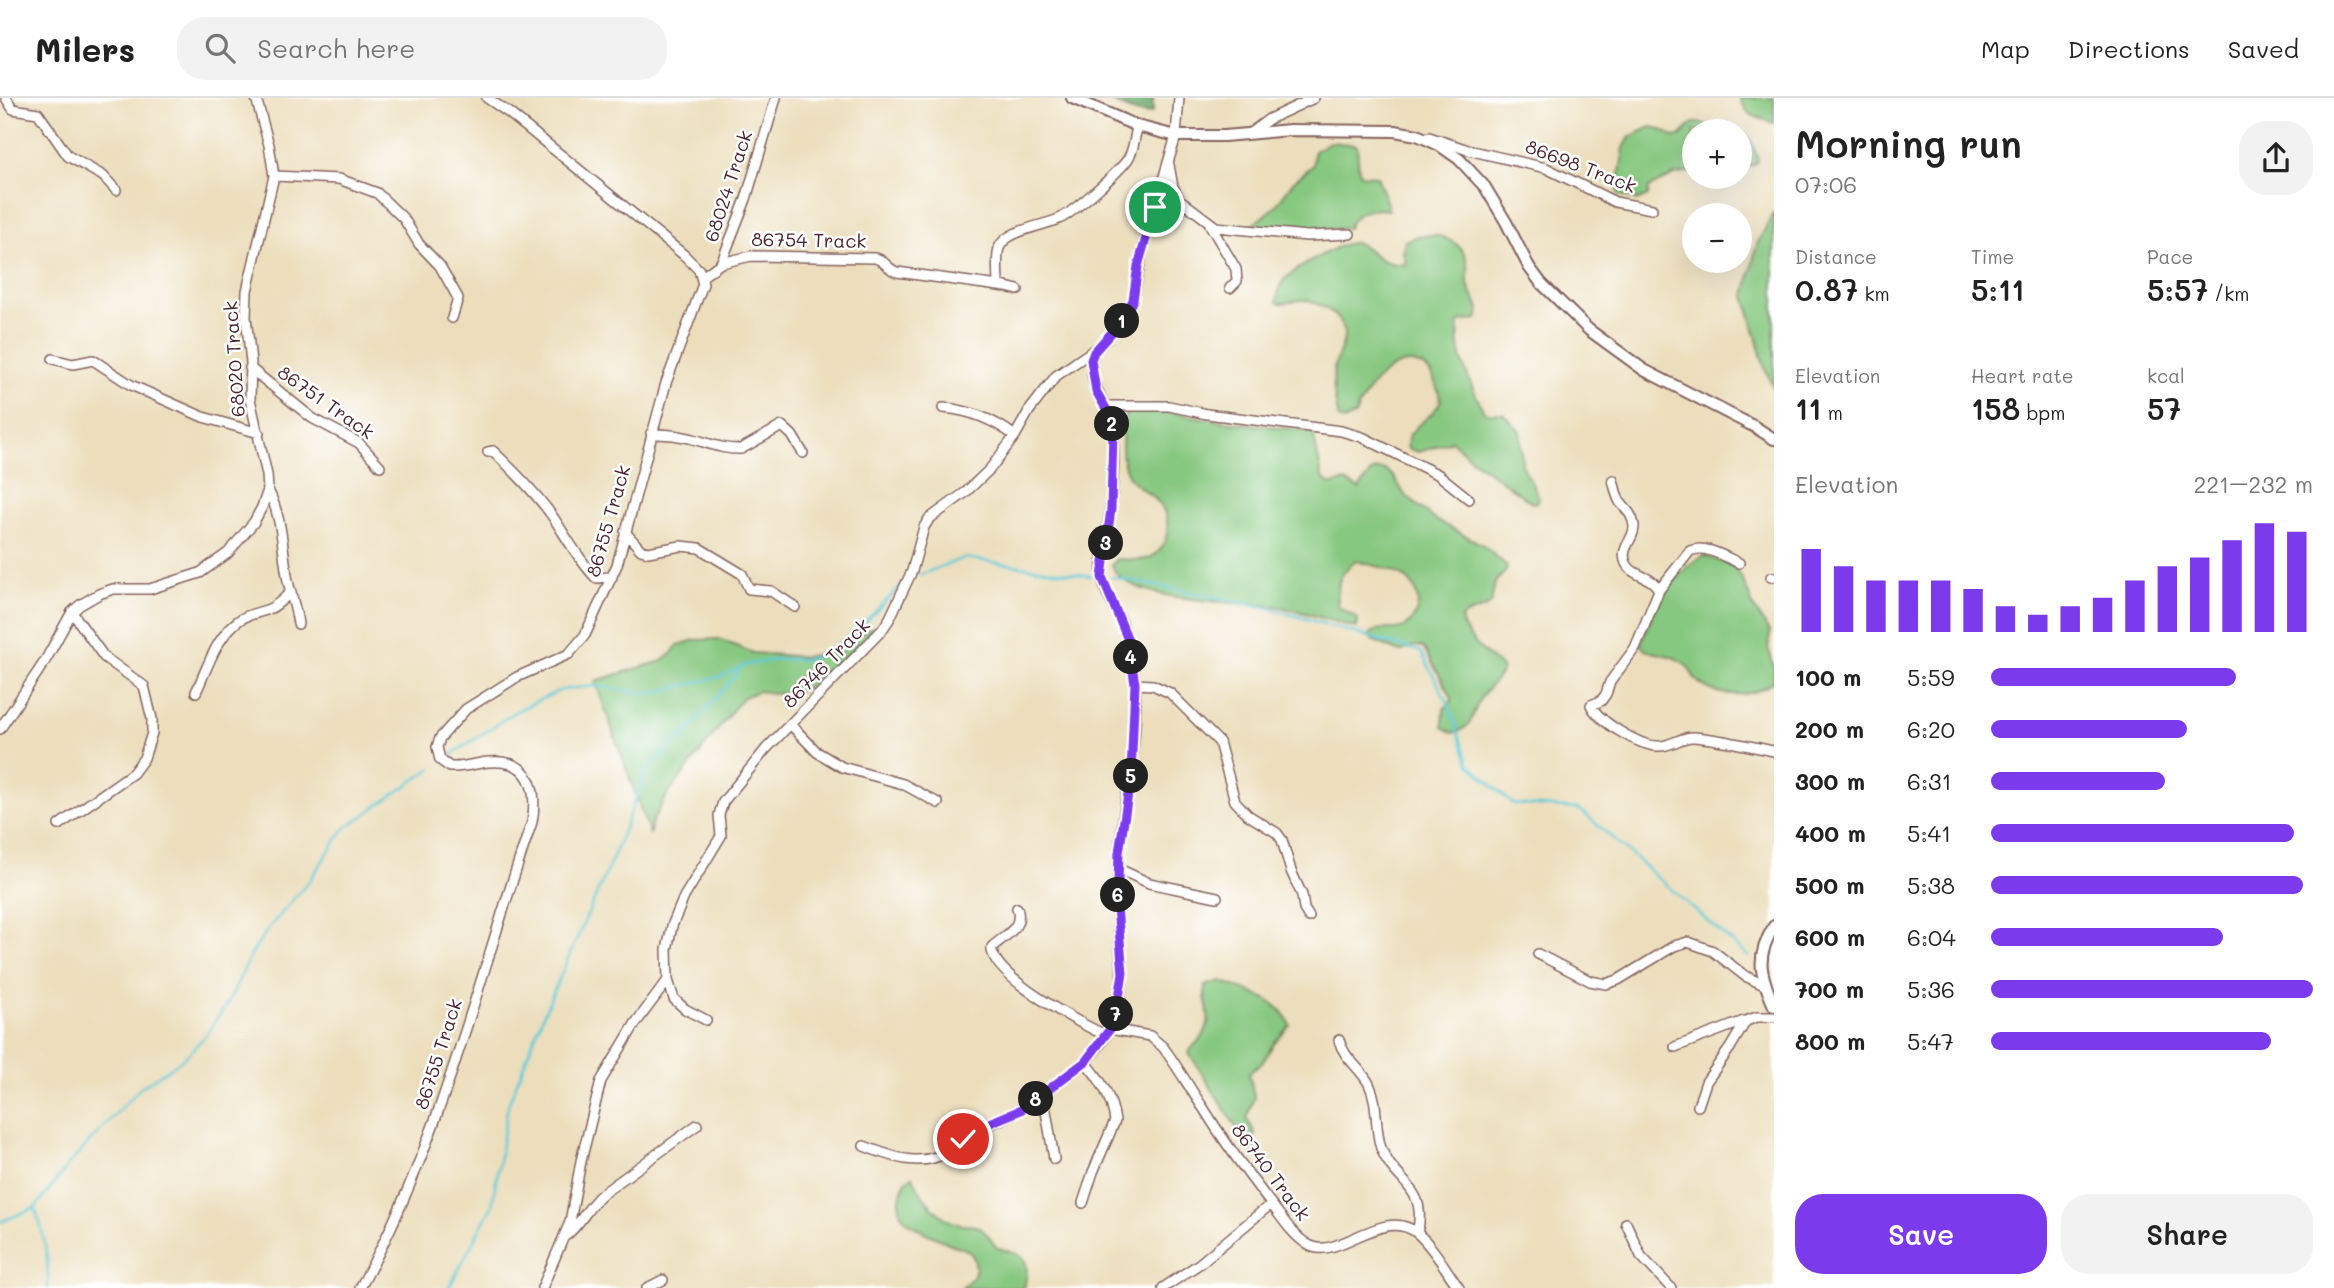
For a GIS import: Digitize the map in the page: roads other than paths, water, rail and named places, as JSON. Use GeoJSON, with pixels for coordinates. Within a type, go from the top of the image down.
{"type":"FeatureCollection","features":[{"type":"Feature","properties":{"kind":"street"},"geometry":{"type":"LineString","coordinates":[[6,98],[13,109],[38,113],[68,156],[103,176],[116,190]]}},
{"type":"Feature","properties":{"kind":"street","name":"68020 Track"},"geometry":{"type":"LineString","coordinates":[[256,98],[274,176],[247,291],[252,416],[259,433],[268,491],[279,518],[298,624]]}},
{"type":"Feature","properties":{"kind":"street"},"geometry":{"type":"LineString","coordinates":[[488,98],[684,255],[699,270],[702,277]]}},
{"type":"Feature","properties":{"kind":"street","name":"68024 Track"},"geometry":{"type":"LineString","coordinates":[[702,277],[720,263],[746,199],[776,98]]}},
{"type":"Feature","properties":{"kind":"street"},"geometry":{"type":"LineString","coordinates":[[1072,98],[1137,126],[1176,136],[1224,136],[1316,129],[1395,131],[1417,135],[1444,148],[1459,159],[1485,187],[1535,275],[1589,330],[1644,370],[1755,426],[1774,439]]}},
{"type":"Feature","properties":{"kind":"street","name":"86746 Track"},"geometry":{"type":"LineString","coordinates":[[668,980],[667,950],[672,926],[692,880],[718,842],[721,830],[720,808],[723,802],[752,765],[860,655],[886,624],[912,571],[923,527],[929,519],[975,484],[1015,436],[1029,411],[1056,376],[1094,352],[1122,321],[1133,300],[1144,243],[1169,164],[1176,136],[1180,98]]}},
{"type":"Feature","properties":{"kind":"street"},"geometry":{"type":"LineString","coordinates":[[1250,133],[1269,119],[1314,98]]}},
{"type":"Feature","properties":{"kind":"street"},"geometry":{"type":"LineString","coordinates":[[998,286],[999,247],[1016,232],[1059,219],[1122,167],[1133,147],[1137,126]]}},
{"type":"Feature","properties":{"kind":"street","name":"86698 Track"},"geometry":{"type":"LineString","coordinates":[[1417,135],[1546,168],[1615,202],[1652,209]]}},
{"type":"Feature","properties":{"kind":"street"},"geometry":{"type":"LineString","coordinates":[[1169,164],[1173,187],[1179,199],[1210,225],[1236,270],[1237,281],[1230,288]]}},
{"type":"Feature","properties":{"kind":"street"},"geometry":{"type":"LineString","coordinates":[[274,176],[339,179],[377,193],[404,219],[419,244],[440,266],[458,298],[452,318]]}},
{"type":"Feature","properties":{"kind":"street"},"geometry":{"type":"LineString","coordinates":[[1210,225],[1231,230],[1307,236],[1350,234]]}},
{"type":"Feature","properties":{"kind":"street","name":"86754 Track"},"geometry":{"type":"LineString","coordinates":[[720,263],[751,256],[875,258],[897,272],[1018,290]]}},
{"type":"Feature","properties":{"kind":"street","name":"86755 Track"},"geometry":{"type":"LineString","coordinates":[[360,1288],[423,1153],[532,822],[535,804],[529,778],[522,769],[499,761],[450,767],[440,760],[437,747],[454,720],[480,699],[517,677],[559,659],[577,647],[585,635],[612,577],[666,383],[697,305],[703,284],[702,277]]}},
{"type":"Feature","properties":{"kind":"street"},"geometry":{"type":"LineString","coordinates":[[864,1146],[897,1158],[912,1161],[931,1160],[953,1148],[975,1129],[1012,1115],[1085,1062],[1108,1032],[1117,1009],[1123,973],[1117,908],[1119,869],[1133,753],[1135,684],[1128,640],[1102,577],[1111,509],[1112,419],[1096,391],[1092,378],[1091,360],[1094,352]]}},
{"type":"Feature","properties":{"kind":"street"},"geometry":{"type":"LineString","coordinates":[[53,359],[73,364],[93,360],[131,385],[203,417],[259,433]]}},
{"type":"Feature","properties":{"kind":"street","name":"86751 Track"},"geometry":{"type":"LineString","coordinates":[[250,368],[312,418],[359,443],[380,466]]}},
{"type":"Feature","properties":{"kind":"street"},"geometry":{"type":"LineString","coordinates":[[1105,406],[1169,406],[1341,431],[1371,441],[1439,475],[1469,499]]}},
{"type":"Feature","properties":{"kind":"street"},"geometry":{"type":"LineString","coordinates":[[943,408],[981,415],[1015,436]]}},
{"type":"Feature","properties":{"kind":"street"},"geometry":{"type":"LineString","coordinates":[[651,433],[662,436],[677,435],[714,447],[741,449],[782,426],[789,431],[803,453]]}},
{"type":"Feature","properties":{"kind":"street"},"geometry":{"type":"LineString","coordinates":[[488,452],[493,452],[512,469],[554,519],[583,564],[596,578],[612,577]]}},
{"type":"Feature","properties":{"kind":"street"},"geometry":{"type":"LineString","coordinates":[[1613,480],[1620,502],[1629,512],[1634,525],[1623,556],[1626,565],[1631,571],[1651,580],[1659,590]]}},
{"type":"Feature","properties":{"kind":"street"},"geometry":{"type":"LineString","coordinates":[[0,729],[38,672],[72,612],[106,592],[150,589],[200,573],[228,552],[254,522],[268,491]]}},
{"type":"Feature","properties":{"kind":"street"},"geometry":{"type":"LineString","coordinates":[[625,532],[641,550],[648,552],[681,546],[699,548],[743,574],[749,589],[771,591],[794,607]]}},
{"type":"Feature","properties":{"kind":"street"},"geometry":{"type":"LineString","coordinates":[[1740,563],[1706,549],[1696,548],[1690,551],[1659,590],[1635,648],[1610,682],[1606,694],[1601,701],[1591,705],[1600,718],[1634,739],[1651,745],[1663,746],[1687,737],[1774,751]]}},
{"type":"Feature","properties":{"kind":"street"},"geometry":{"type":"LineString","coordinates":[[196,692],[223,636],[238,621],[272,608],[291,592]]}},
{"type":"Feature","properties":{"kind":"street"},"geometry":{"type":"LineString","coordinates":[[60,825],[133,773],[144,758],[152,733],[152,719],[144,686],[104,657],[72,612]]}},
{"type":"Feature","properties":{"kind":"street"},"geometry":{"type":"LineString","coordinates":[[1135,684],[1160,687],[1178,700],[1219,742],[1235,801],[1248,815],[1277,833],[1282,840],[1309,917]]}},
{"type":"Feature","properties":{"kind":"street"},"geometry":{"type":"LineString","coordinates":[[791,725],[817,752],[852,771],[903,784],[938,803]]}},
{"type":"Feature","properties":{"kind":"street"},"geometry":{"type":"LineString","coordinates":[[1119,869],[1149,883],[1217,897]]}},
{"type":"Feature","properties":{"kind":"street","name":"86740 Track"},"geometry":{"type":"LineString","coordinates":[[1017,908],[1020,918],[1018,925],[995,943],[990,950],[994,957],[1032,993],[1070,1017],[1108,1032],[1150,1036],[1163,1047],[1205,1112],[1271,1204],[1300,1239],[1318,1249],[1377,1228],[1399,1227],[1417,1233]]}},
{"type":"Feature","properties":{"kind":"street"},"geometry":{"type":"LineString","coordinates":[[1774,926],[1764,942],[1761,954],[1761,975],[1774,1006]]}},
{"type":"Feature","properties":{"kind":"street"},"geometry":{"type":"LineString","coordinates":[[1538,954],[1590,981],[1606,984],[1618,980],[1674,946],[1688,942],[1713,951],[1745,976],[1766,986]]}},
{"type":"Feature","properties":{"kind":"street"},"geometry":{"type":"LineString","coordinates":[[668,980],[670,990],[679,1004],[706,1020]]}},
{"type":"Feature","properties":{"kind":"street"},"geometry":{"type":"LineString","coordinates":[[542,1288],[565,1237],[601,1081],[635,1024],[668,980]]}},
{"type":"Feature","properties":{"kind":"street"},"geometry":{"type":"LineString","coordinates":[[1675,1047],[1757,1017],[1774,1017]]}},
{"type":"Feature","properties":{"kind":"street"},"geometry":{"type":"LineString","coordinates":[[1698,1106],[1706,1082],[1746,1021]]}},
{"type":"Feature","properties":{"kind":"street"},"geometry":{"type":"LineString","coordinates":[[1339,1040],[1349,1060],[1369,1084],[1378,1137],[1387,1160],[1407,1182],[1418,1203],[1420,1219],[1417,1233],[1460,1288]]}},
{"type":"Feature","properties":{"kind":"street"},"geometry":{"type":"LineString","coordinates":[[1083,1203],[1115,1121],[1102,1084],[1085,1062]]}},
{"type":"Feature","properties":{"kind":"street"},"geometry":{"type":"LineString","coordinates":[[1043,1094],[1054,1159]]}},
{"type":"Feature","properties":{"kind":"street"},"geometry":{"type":"LineString","coordinates":[[565,1237],[573,1231],[592,1203],[602,1194],[697,1125]]}},
{"type":"Feature","properties":{"kind":"street"},"geometry":{"type":"LineString","coordinates":[[1163,1288],[1199,1264],[1271,1204]]}},
{"type":"Feature","properties":{"kind":"street"},"geometry":{"type":"LineString","coordinates":[[1626,1223],[1641,1256],[1671,1288]]}},
{"type":"Feature","properties":{"kind":"street"},"geometry":{"type":"LineString","coordinates":[[647,1288],[663,1280]]}},
{"type":"Feature","properties":{"kind":"waterway"},"geometry":{"type":"LineString","coordinates":[[920,575],[964,558],[1091,576]]}},
{"type":"Feature","properties":{"kind":"waterway"},"geometry":{"type":"LineString","coordinates":[[1112,577],[1269,608],[1421,652],[1448,703],[1469,764],[1513,804],[1579,809],[1749,957]]}},
{"type":"Feature","properties":{"kind":"waterway"},"geometry":{"type":"LineString","coordinates":[[448,757],[516,711],[561,690],[593,686],[649,694],[723,676],[744,665],[815,657],[853,634],[901,586]]}},
{"type":"Feature","properties":{"kind":"waterway"},"geometry":{"type":"LineString","coordinates":[[449,1288],[492,1206],[508,1105],[544,1013],[614,855],[646,771],[691,727],[744,665]]}},
{"type":"Feature","properties":{"kind":"waterway"},"geometry":{"type":"LineString","coordinates":[[0,1222],[35,1208],[70,1163],[140,1088],[183,1059],[207,1034],[230,999],[251,955],[268,929],[309,881],[344,829],[432,768]]}},
{"type":"Feature","properties":{"kind":"waterway"},"geometry":{"type":"LineString","coordinates":[[35,1209],[46,1248],[48,1288]]}}]}
